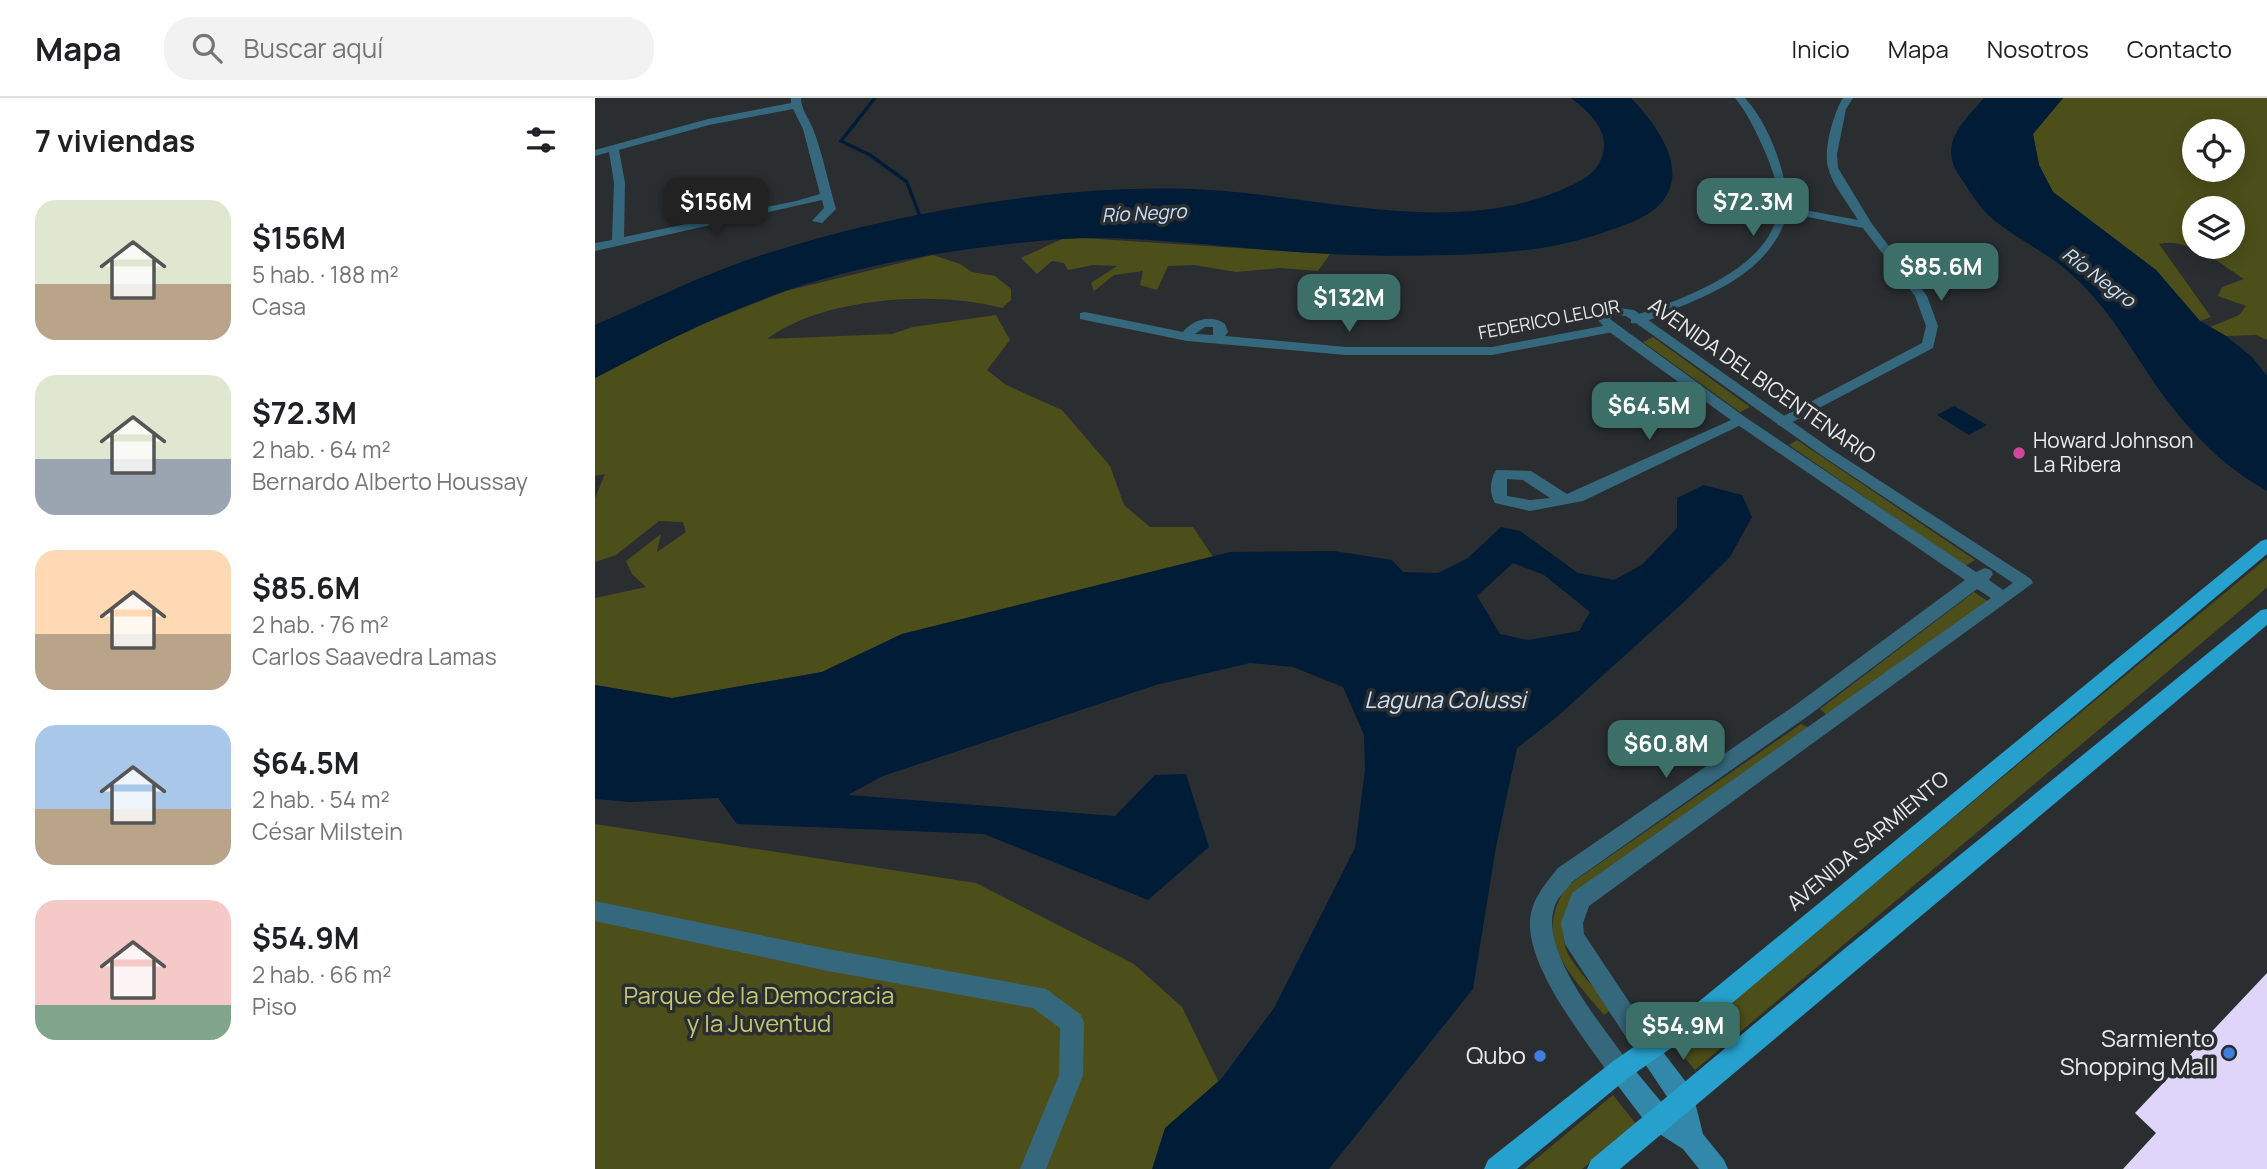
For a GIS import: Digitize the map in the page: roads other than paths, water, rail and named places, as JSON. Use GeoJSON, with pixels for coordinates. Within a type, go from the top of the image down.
{"type":"FeatureCollection","features":[{"type":"Feature","properties":{"kind":"main road","name":"AVENIDA SARMIENTO"},"geometry":{"type":"LineString","coordinates":[[1497,1169],[1619,1070],[1649,1052],[1705,1010],[2267,545]]}},
{"type":"Feature","properties":{"kind":"main road"},"geometry":{"type":"LineString","coordinates":[[1600,1169],[2267,615]]}},
{"type":"Feature","properties":{"kind":"main road"},"geometry":{"type":"LineString","coordinates":[[1649,1052],[1683,1099],[1692,1140]]}},
{"type":"Feature","properties":{"kind":"main road"},"geometry":{"type":"LineString","coordinates":[[1619,1070],[1659,1119],[1692,1140],[1715,1169]]}},
{"type":"Feature","properties":{"kind":"street"},"geometry":{"type":"LineString","coordinates":[[1636,320],[1705,293],[1761,254],[1776,236],[1783,209],[1782,184],[1749,108],[1740,98]]}},
{"type":"Feature","properties":{"kind":"street"},"geometry":{"type":"LineString","coordinates":[[1773,443],[1789,426],[1928,345],[1932,326],[1921,296],[1867,225],[1833,168],[1832,154],[1841,109],[1848,98]]}},
{"type":"Feature","properties":{"kind":"street"},"geometry":{"type":"LineString","coordinates":[[595,153],[796,101],[808,129],[830,209],[818,221]]}},
{"type":"Feature","properties":{"kind":"street"},"geometry":{"type":"LineString","coordinates":[[613,148],[618,164],[621,200],[618,242]]}},
{"type":"Feature","properties":{"kind":"street"},"geometry":{"type":"LineString","coordinates":[[595,247],[786,207],[827,195]]}},
{"type":"Feature","properties":{"kind":"street"},"geometry":{"type":"LineString","coordinates":[[1783,209],[1867,225]]}},
{"type":"Feature","properties":{"kind":"street","name":"AVENIDA DEL BICENTENARIO"},"geometry":{"type":"LineString","coordinates":[[1611,311],[1629,313],[1636,320],[1765,410],[2025,583],[2003,598],[1739,420],[1603,319],[1611,311]]}},
{"type":"Feature","properties":{"kind":"street","name":"FEDERICO LELOIR"},"geometry":{"type":"LineString","coordinates":[[1085,316],[1187,337],[1346,351],[1492,351],[1613,328]]}},
{"type":"Feature","properties":{"kind":"street"},"geometry":{"type":"LineString","coordinates":[[1564,500],[1578,497],[1765,410]]}},
{"type":"Feature","properties":{"kind":"street"},"geometry":{"type":"LineString","coordinates":[[1619,1070],[1550,964],[1542,942],[1545,902],[1565,875],[1801,711],[1996,565]]}},
{"type":"Feature","properties":{"kind":"street"},"geometry":{"type":"LineString","coordinates":[[1649,1052],[1573,937],[1572,923],[1580,900],[2003,598]]}},
{"type":"Feature","properties":{"kind":"street"},"geometry":{"type":"LineString","coordinates":[[1801,711],[1825,727]]}},
{"type":"Feature","properties":{"kind":"street"},"geometry":{"type":"LineString","coordinates":[[595,911],[828,960],[1038,997],[1072,1022],[1071,1075],[1033,1169]]}},
{"type":"Feature","properties":{"kind":"water","name":"Río Negro"},"geometry":{"type":"Polygon","coordinates":[[[1571,98],[1631,98],[1651,122],[1661,136],[1672,166],[1672,181],[1667,196],[1655,209],[1631,222],[1586,238],[1547,247],[1488,254],[1337,254],[1140,239],[1088,238],[1027,242],[922,256],[852,271],[785,291],[689,331],[595,378],[595,325],[735,264],[827,236],[936,211],[1046,195],[1148,189],[1254,194],[1391,211],[1483,210],[1527,202],[1580,181],[1600,162],[1604,148],[1601,131],[1585,109],[1571,98]]]}},
{"type":"Feature","properties":{"kind":"water","name":"Río Negro"},"geometry":{"type":"Polygon","coordinates":[[[1984,98],[2063,98],[2033,134],[2039,165],[2053,192],[2156,270],[2200,321],[2226,336],[2252,357],[2267,376],[2267,491],[2227,464],[2193,432],[2159,389],[2110,317],[2082,284],[2057,263],[1995,221],[1975,199],[1955,168],[1951,156],[1954,137],[1984,98]]]}},
{"type":"Feature","properties":{"kind":"water"},"geometry":{"type":"Polygon","coordinates":[[[1954,406],[1987,425],[1969,435],[1937,415],[1954,406]]]}},
{"type":"Feature","properties":{"kind":"water","name":"Laguna Colussi"},"geometry":{"type":"Polygon","coordinates":[[[1704,485],[1742,495],[1752,517],[1730,557],[1558,716],[1517,748],[1496,847],[1473,989],[1329,1169],[1152,1169],[1165,1128],[1222,1078],[1274,1008],[1355,848],[1365,770],[1364,735],[1343,687],[1293,667],[1250,663],[1156,685],[883,776],[848,795],[1115,816],[1155,775],[1186,774],[1209,847],[1148,900],[984,834],[737,824],[718,798],[631,802],[595,799],[595,685],[672,698],[822,672],[902,634],[1230,552],[1334,551],[1392,560],[1403,572],[1438,573],[1468,558],[1501,527],[1520,531],[1578,573],[1614,580],[1643,564],[1677,528],[1677,498],[1704,485]],[[1513,563],[1477,596],[1500,634],[1529,640],[1579,631],[1590,612],[1544,575],[1513,563]]]}},
{"type":"Feature","properties":{"kind":"waterway"},"geometry":{"type":"LineString","coordinates":[[875,98],[841,141],[870,155],[907,182],[922,222]]}},
{"type":"Feature","properties":{"kind":"place","name":"Howard Johnson La Ribera"},"geometry":{"type":"Point","coordinates":[2019,453]}},
{"type":"Feature","properties":{"kind":"place","name":"Sarmiento Shopping Mall"},"geometry":{"type":"Point","coordinates":[2229,1053]}},
{"type":"Feature","properties":{"kind":"place","name":"Qubo"},"geometry":{"type":"Point","coordinates":[1540,1056]}},
{"type":"Feature","properties":{"kind":"park label","name":"Parque de la Democracia y la Juventud"},"geometry":{"type":"Point","coordinates":[759,1010]}}]}
